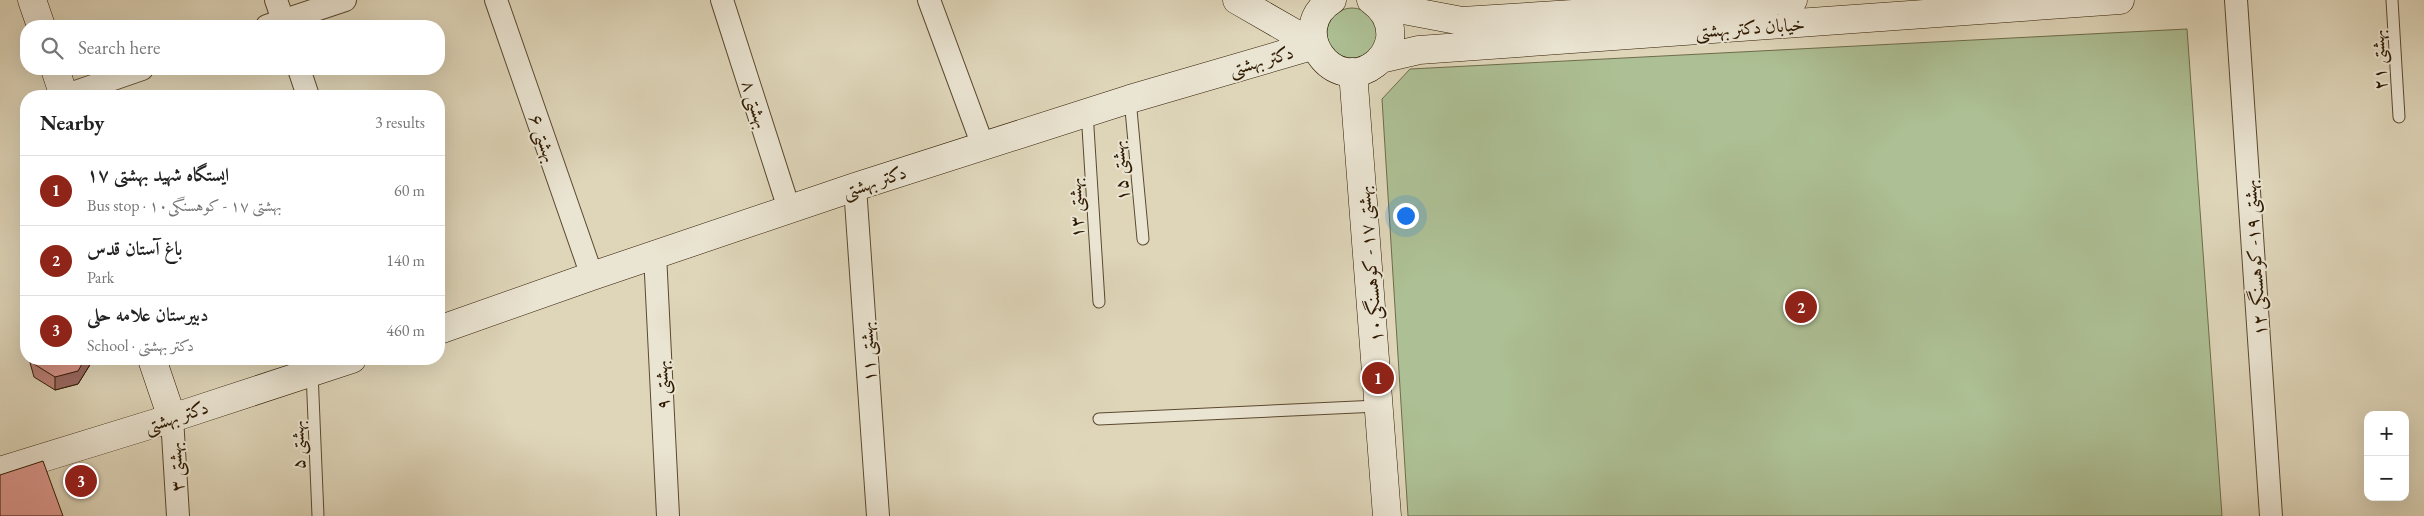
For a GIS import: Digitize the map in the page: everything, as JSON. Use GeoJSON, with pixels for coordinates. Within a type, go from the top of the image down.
{"type":"FeatureCollection","features":[{"type":"Feature","properties":{"kind":"street"},"geometry":{"type":"LineString","coordinates":[[32,0],[39,20]]}},
{"type":"Feature","properties":{"kind":"street"},"geometry":{"type":"LineString","coordinates":[[278,18],[345,0]]}},
{"type":"Feature","properties":{"kind":"street","name":"بهشتی ۶"},"geometry":{"type":"LineString","coordinates":[[496,0],[592,276]]}},
{"type":"Feature","properties":{"kind":"street","name":"بهشتی ۸"},"geometry":{"type":"LineString","coordinates":[[722,0],[789,209]]}},
{"type":"Feature","properties":{"kind":"street"},"geometry":{"type":"LineString","coordinates":[[929,0],[983,146]]}},
{"type":"Feature","properties":{"kind":"street"},"geometry":{"type":"LineString","coordinates":[[1237,0],[1314,45],[1325,62],[1343,71],[1353,72]]}},
{"type":"Feature","properties":{"kind":"street"},"geometry":{"type":"LineString","coordinates":[[1314,45],[1313,25],[1317,16],[1332,0]]}},
{"type":"Feature","properties":{"kind":"street","name":"خیابان دکتر بهشتی"},"geometry":{"type":"LineString","coordinates":[[1374,2],[1462,21],[1793,0]]}},
{"type":"Feature","properties":{"kind":"street","name":"خیابان دکتر بهشتی"},"geometry":{"type":"LineString","coordinates":[[1353,72],[1363,70],[1380,60],[1419,50],[2120,0]]}},
{"type":"Feature","properties":{"kind":"street","name":"بهشتی ۱۹- کوهسنگی ۱۲"},"geometry":{"type":"LineString","coordinates":[[2236,0],[2271,516]]}},
{"type":"Feature","properties":{"kind":"street"},"geometry":{"type":"LineString","coordinates":[[1374,2],[1384,12],[1390,31],[1386,51],[1380,60]]}},
{"type":"Feature","properties":{"kind":"street","name":"دکتر بهشتی"},"geometry":{"type":"LineString","coordinates":[[445,328],[655,254],[855,187],[1087,112],[1314,45]]}},
{"type":"Feature","properties":{"kind":"street","name":"بهشتی ۱۷ - کوهسنگی۱۰"},"geometry":{"type":"LineString","coordinates":[[1353,72],[1387,516]]}},
{"type":"Feature","properties":{"kind":"street"},"geometry":{"type":"LineString","coordinates":[[57,75],[62,90]]}},
{"type":"Feature","properties":{"kind":"street"},"geometry":{"type":"LineString","coordinates":[[81,90],[125,75]]}},
{"type":"Feature","properties":{"kind":"street"},"geometry":{"type":"LineString","coordinates":[[301,75],[306,90]]}},
{"type":"Feature","properties":{"kind":"street","name":"بهشتی ۱۱"},"geometry":{"type":"LineString","coordinates":[[855,187],[878,516]]}},
{"type":"Feature","properties":{"kind":"street","name":"بهشتی ۹"},"geometry":{"type":"LineString","coordinates":[[655,254],[668,516]]}},
{"type":"Feature","properties":{"kind":"street"},"geometry":{"type":"LineString","coordinates":[[154,365],[172,418]]}},
{"type":"Feature","properties":{"kind":"street","name":"دکتر بهشتی"},"geometry":{"type":"LineString","coordinates":[[0,471],[172,418],[334,365]]}},
{"type":"Feature","properties":{"kind":"street","name":"بهشتی ۳"},"geometry":{"type":"LineString","coordinates":[[172,418],[178,516]]}},
{"type":"Feature","properties":{"kind":"lane","name":"بهشتی ۲۱"},"geometry":{"type":"LineString","coordinates":[[2392,0],[2398,118]]}},
{"type":"Feature","properties":{"kind":"lane","name":"بهشتی ۱۵"},"geometry":{"type":"LineString","coordinates":[[1130,99],[1143,239]]}},
{"type":"Feature","properties":{"kind":"lane","name":"بهشتی ۱۳"},"geometry":{"type":"LineString","coordinates":[[1087,112],[1099,302]]}},
{"type":"Feature","properties":{"kind":"lane","name":"بهشتی ۵"},"geometry":{"type":"LineString","coordinates":[[312,372],[318,516]]}},
{"type":"Feature","properties":{"kind":"lane"},"geometry":{"type":"LineString","coordinates":[[1099,419],[1380,406]]}},
{"type":"Feature","properties":{"kind":"green space"},"geometry":{"type":"Polygon","coordinates":[[[1347,8],[1357,8],[1370,15],[1377,28],[1377,38],[1370,51],[1357,58],[1347,58],[1338,54],[1331,47],[1327,38],[1327,28],[1331,19],[1338,12],[1347,8]]]}},
{"type":"Feature","properties":{"kind":"green space"},"geometry":{"type":"Polygon","coordinates":[[[2187,29],[2222,516],[1408,516],[1382,99],[1410,69],[2187,29]]]}},
{"type":"Feature","properties":{"kind":"building"},"geometry":{"type":"Polygon","coordinates":[[[36,365],[82,365],[78,371],[55,377],[36,365]]]}},
{"type":"Feature","properties":{"kind":"building"},"geometry":{"type":"Polygon","coordinates":[[[43,461],[63,516],[0,516],[0,475],[43,461]]]}},
{"type":"Feature","properties":{"kind":"place","name":"باغ آستان قدس"},"geometry":{"type":"Point","coordinates":[1801,307]}},
{"type":"Feature","properties":{"kind":"place","name":"ایستگاه شهید بهشتی ۱۷"},"geometry":{"type":"Point","coordinates":[1378,378]}},
{"type":"Feature","properties":{"kind":"place","name":"دبیرستان علامه حلی"},"geometry":{"type":"Point","coordinates":[81,481]}}]}
